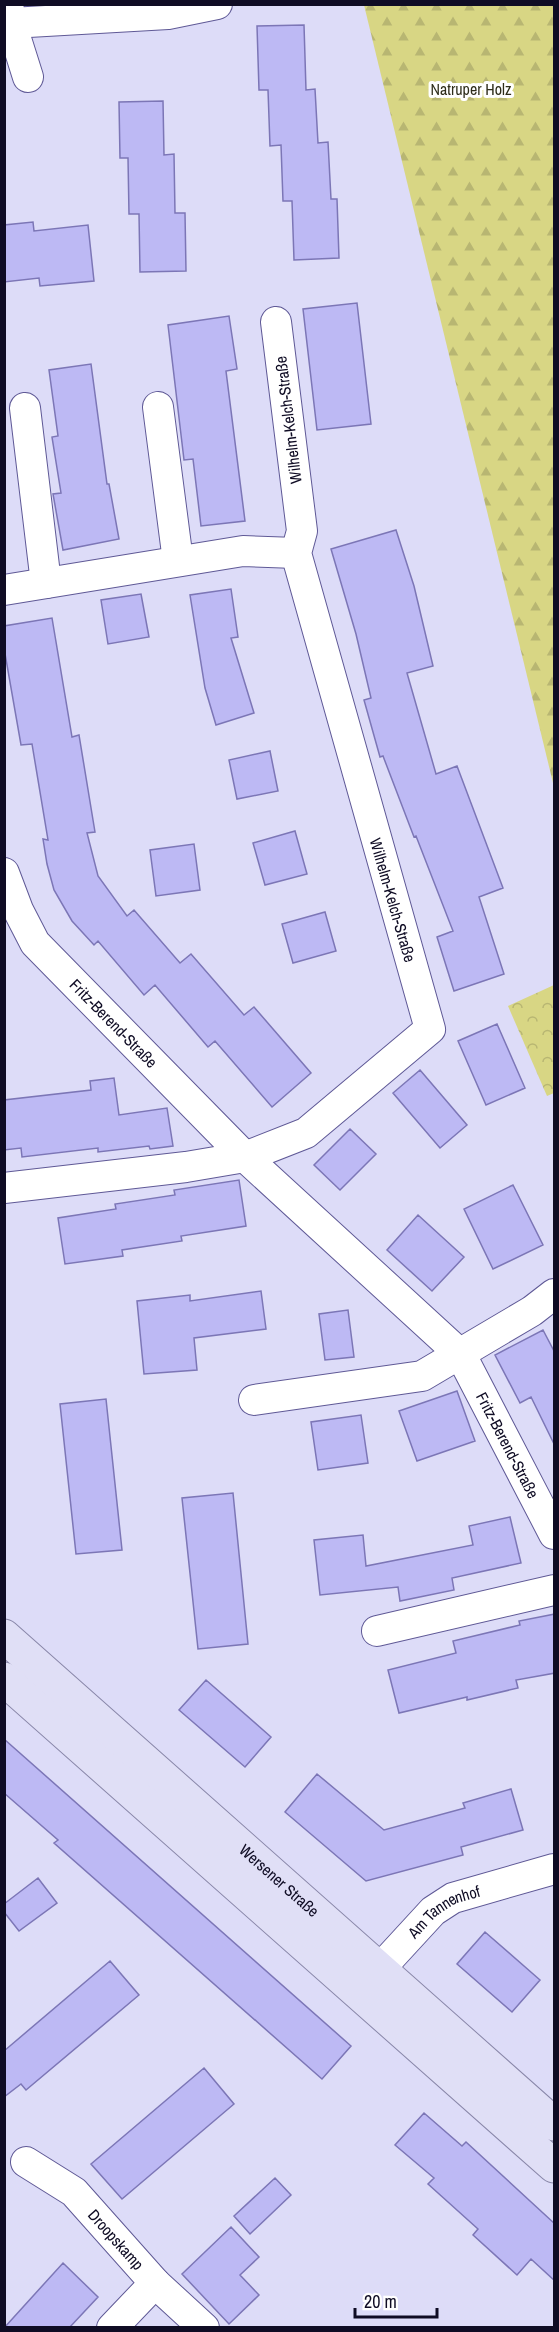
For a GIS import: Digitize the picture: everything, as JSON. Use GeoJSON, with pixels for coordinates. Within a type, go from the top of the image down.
{"type":"FeatureCollection","features":[{"type":"Feature","properties":{"kind":"main road","name":"Wersener Straße"},"geometry":{"type":"LineString","coordinates":[[4,1636],[369,1981],[555,2166]]}},
{"type":"Feature","properties":{"kind":"main road","name":"Wersener Straße"},"geometry":{"type":"LineString","coordinates":[[4,1679],[369,1981],[555,2124]]}},
{"type":"Feature","properties":{"kind":"street"},"geometry":{"type":"LineString","coordinates":[[28,77],[10,14],[168,14],[217,4]]}},
{"type":"Feature","properties":{"kind":"street","name":"Wilhelm-Kelch-Straße"},"geometry":{"type":"LineString","coordinates":[[245,1157],[306,1133],[430,1029],[296,553],[302,531],[276,322]]}},
{"type":"Feature","properties":{"kind":"street"},"geometry":{"type":"LineString","coordinates":[[158,407],[178,561]]}},
{"type":"Feature","properties":{"kind":"street"},"geometry":{"type":"LineString","coordinates":[[25,408],[46,583]]}},
{"type":"Feature","properties":{"kind":"street"},"geometry":{"type":"LineString","coordinates":[[4,590],[243,551],[296,553]]}},
{"type":"Feature","properties":{"kind":"street","name":"Fritz-Berend-Straße"},"geometry":{"type":"LineString","coordinates":[[4,873],[18,910],[35,943],[245,1157],[461,1355],[555,1534]]}},
{"type":"Feature","properties":{"kind":"street"},"geometry":{"type":"LineString","coordinates":[[4,1188],[186,1167],[245,1157]]}},
{"type":"Feature","properties":{"kind":"street"},"geometry":{"type":"LineString","coordinates":[[254,1400],[422,1376],[461,1355],[555,1294]]}},
{"type":"Feature","properties":{"kind":"street"},"geometry":{"type":"LineString","coordinates":[[377,1631],[555,1590]]}},
{"type":"Feature","properties":{"kind":"street","name":"Am Tannenhof"},"geometry":{"type":"LineString","coordinates":[[369,1981],[433,1911],[453,1898],[555,1869]]}},
{"type":"Feature","properties":{"kind":"street","name":"Droopskamp"},"geometry":{"type":"LineString","coordinates":[[26,2162],[74,2192],[155,2283],[112,2328]]}},
{"type":"Feature","properties":{"kind":"street"},"geometry":{"type":"LineString","coordinates":[[155,2283],[204,2328]]}},
{"type":"Feature","properties":{"kind":"green space","name":"Natruper Holz"},"geometry":{"type":"Polygon","coordinates":[[[364,5],[554,5],[554,787],[364,5]]]}},
{"type":"Feature","properties":{"kind":"green space"},"geometry":{"type":"Polygon","coordinates":[[[554,985],[554,1093],[547,1096],[508,1006],[554,985]]]}},
{"type":"Feature","properties":{"kind":"building"},"geometry":{"type":"Polygon","coordinates":[[[304,25],[306,90],[315,89],[318,143],[328,142],[331,199],[337,199],[339,258],[294,260],[292,201],[283,201],[281,145],[270,146],[268,90],[259,90],[257,26],[304,25]]]}},
{"type":"Feature","properties":{"kind":"building"},"geometry":{"type":"Polygon","coordinates":[[[163,101],[164,155],[174,154],[175,213],[185,213],[186,271],[140,272],[139,214],[129,214],[128,158],[120,158],[119,102],[163,101]]]}},
{"type":"Feature","properties":{"kind":"building"},"geometry":{"type":"Polygon","coordinates":[[[33,222],[34,231],[88,225],[94,281],[40,286],[39,278],[4,282],[4,225],[33,222]]]}},
{"type":"Feature","properties":{"kind":"building"},"geometry":{"type":"Polygon","coordinates":[[[357,303],[371,424],[317,430],[303,309],[357,303]]]}},
{"type":"Feature","properties":{"kind":"building"},"geometry":{"type":"Polygon","coordinates":[[[229,316],[237,369],[226,371],[245,521],[201,526],[193,459],[184,460],[168,325],[229,316]]]}},
{"type":"Feature","properties":{"kind":"building"},"geometry":{"type":"Polygon","coordinates":[[[91,364],[107,484],[109,484],[119,539],[63,550],[53,494],[61,493],[52,437],[58,436],[49,370],[91,364]]]}},
{"type":"Feature","properties":{"kind":"building"},"geometry":{"type":"Polygon","coordinates":[[[396,530],[414,586],[433,666],[407,673],[436,774],[457,766],[503,888],[479,897],[504,974],[454,991],[437,937],[453,931],[383,756],[380,757],[364,700],[371,698],[356,634],[331,549],[396,530]]]}},
{"type":"Feature","properties":{"kind":"building"},"geometry":{"type":"Polygon","coordinates":[[[231,589],[238,637],[231,638],[254,713],[216,725],[205,688],[190,595],[231,589]]]}},
{"type":"Feature","properties":{"kind":"building"},"geometry":{"type":"Polygon","coordinates":[[[141,594],[149,637],[108,644],[101,600],[141,594]]]}},
{"type":"Feature","properties":{"kind":"building"},"geometry":{"type":"Polygon","coordinates":[[[52,618],[72,737],[79,735],[95,832],[87,833],[98,876],[127,916],[134,910],[180,963],[191,954],[244,1015],[254,1007],[311,1073],[272,1107],[215,1041],[208,1047],[155,985],[144,995],[98,941],[94,945],[72,921],[54,890],[43,839],[48,840],[32,744],[21,745],[4,648],[4,626],[52,618]]]}},
{"type":"Feature","properties":{"kind":"building"},"geometry":{"type":"Polygon","coordinates":[[[270,751],[278,791],[237,799],[229,760],[270,751]]]}},
{"type":"Feature","properties":{"kind":"building"},"geometry":{"type":"Polygon","coordinates":[[[295,831],[307,874],[265,885],[253,843],[295,831]]]}},
{"type":"Feature","properties":{"kind":"building"},"geometry":{"type":"Polygon","coordinates":[[[194,844],[200,890],[156,896],[150,850],[194,844]]]}},
{"type":"Feature","properties":{"kind":"building"},"geometry":{"type":"Polygon","coordinates":[[[325,912],[336,951],[293,963],[282,924],[325,912]]]}},
{"type":"Feature","properties":{"kind":"building"},"geometry":{"type":"Polygon","coordinates":[[[497,1024],[525,1088],[486,1105],[458,1041],[497,1024]]]}},
{"type":"Feature","properties":{"kind":"building"},"geometry":{"type":"Polygon","coordinates":[[[420,1070],[467,1125],[440,1148],[393,1093],[420,1070]]]}},
{"type":"Feature","properties":{"kind":"building"},"geometry":{"type":"Polygon","coordinates":[[[114,1078],[119,1115],[167,1108],[173,1146],[150,1149],[149,1146],[98,1152],[98,1148],[22,1157],[21,1148],[4,1150],[4,1100],[91,1090],[90,1081],[114,1078]]]}},
{"type":"Feature","properties":{"kind":"building"},"geometry":{"type":"Polygon","coordinates":[[[350,1129],[376,1154],[340,1190],[314,1165],[350,1129]]]}},
{"type":"Feature","properties":{"kind":"building"},"geometry":{"type":"Polygon","coordinates":[[[239,1180],[246,1226],[181,1236],[182,1241],[122,1250],[123,1256],[65,1264],[58,1218],[116,1209],[115,1204],[175,1195],[174,1190],[239,1180]]]}},
{"type":"Feature","properties":{"kind":"building"},"geometry":{"type":"Polygon","coordinates":[[[513,1185],[543,1245],[493,1269],[464,1209],[513,1185]]]}},
{"type":"Feature","properties":{"kind":"building"},"geometry":{"type":"Polygon","coordinates":[[[418,1215],[464,1257],[432,1291],[387,1250],[418,1215]]]}},
{"type":"Feature","properties":{"kind":"building"},"geometry":{"type":"Polygon","coordinates":[[[261,1291],[266,1329],[194,1338],[197,1370],[144,1374],[137,1301],[190,1295],[190,1301],[261,1291]]]}},
{"type":"Feature","properties":{"kind":"building"},"geometry":{"type":"Polygon","coordinates":[[[348,1310],[354,1357],[325,1360],[319,1314],[348,1310]]]}},
{"type":"Feature","properties":{"kind":"building"},"geometry":{"type":"Polygon","coordinates":[[[543,1330],[555,1353],[555,1446],[531,1397],[520,1403],[495,1355],[543,1330]]]}},
{"type":"Feature","properties":{"kind":"building"},"geometry":{"type":"Polygon","coordinates":[[[457,1391],[475,1441],[417,1461],[399,1411],[457,1391]]]}},
{"type":"Feature","properties":{"kind":"building"},"geometry":{"type":"Polygon","coordinates":[[[106,1399],[122,1550],[76,1554],[60,1404],[106,1399]]]}},
{"type":"Feature","properties":{"kind":"building"},"geometry":{"type":"Polygon","coordinates":[[[361,1415],[368,1463],[318,1470],[311,1422],[361,1415]]]}},
{"type":"Feature","properties":{"kind":"building"},"geometry":{"type":"Polygon","coordinates":[[[233,1493],[248,1644],[198,1649],[182,1498],[233,1493]]]}},
{"type":"Feature","properties":{"kind":"building"},"geometry":{"type":"Polygon","coordinates":[[[510,1517],[521,1563],[452,1578],[454,1590],[400,1601],[398,1587],[320,1595],[314,1540],[363,1535],[366,1566],[473,1545],[469,1526],[510,1517]]]}},
{"type":"Feature","properties":{"kind":"building"},"geometry":{"type":"Polygon","coordinates":[[[555,1614],[555,1673],[516,1680],[518,1688],[399,1713],[388,1670],[456,1653],[453,1641],[520,1625],[519,1621],[555,1614]]]}},
{"type":"Feature","properties":{"kind":"building"},"geometry":{"type":"Polygon","coordinates":[[[206,1680],[271,1737],[245,1767],[179,1710],[206,1680]]]}},
{"type":"Feature","properties":{"kind":"building"},"geometry":{"type":"Polygon","coordinates":[[[4,1739],[351,2046],[322,2079],[54,1843],[58,1840],[4,1793],[4,1739]]]}},
{"type":"Feature","properties":{"kind":"building"},"geometry":{"type":"Polygon","coordinates":[[[317,1774],[384,1830],[465,1808],[463,1803],[511,1789],[523,1830],[461,1847],[463,1855],[366,1881],[285,1812],[317,1774]]]}},
{"type":"Feature","properties":{"kind":"building"},"geometry":{"type":"Polygon","coordinates":[[[38,1878],[57,1903],[19,1931],[4,1912],[4,1904],[38,1878]]]}},
{"type":"Feature","properties":{"kind":"building"},"geometry":{"type":"Polygon","coordinates":[[[485,1932],[540,1980],[512,2012],[457,1964],[485,1932]]]}},
{"type":"Feature","properties":{"kind":"building"},"geometry":{"type":"Polygon","coordinates":[[[110,1961],[139,1995],[26,2090],[21,2084],[4,2097],[4,2051],[110,1961]]]}},
{"type":"Feature","properties":{"kind":"building"},"geometry":{"type":"Polygon","coordinates":[[[204,2068],[234,2104],[122,2199],[91,2164],[204,2068]]]}},
{"type":"Feature","properties":{"kind":"building"},"geometry":{"type":"Polygon","coordinates":[[[424,2113],[462,2146],[466,2142],[555,2224],[555,2281],[531,2259],[517,2275],[473,2235],[478,2229],[428,2184],[434,2178],[395,2145],[424,2113]]]}},
{"type":"Feature","properties":{"kind":"building"},"geometry":{"type":"Polygon","coordinates":[[[275,2178],[291,2195],[250,2234],[234,2216],[275,2178]]]}},
{"type":"Feature","properties":{"kind":"building"},"geometry":{"type":"Polygon","coordinates":[[[231,2227],[259,2257],[240,2275],[259,2295],[229,2324],[182,2274],[231,2227]]]}},
{"type":"Feature","properties":{"kind":"building"},"geometry":{"type":"Polygon","coordinates":[[[63,2263],[98,2297],[69,2328],[4,2328],[63,2263]]]}}]}
